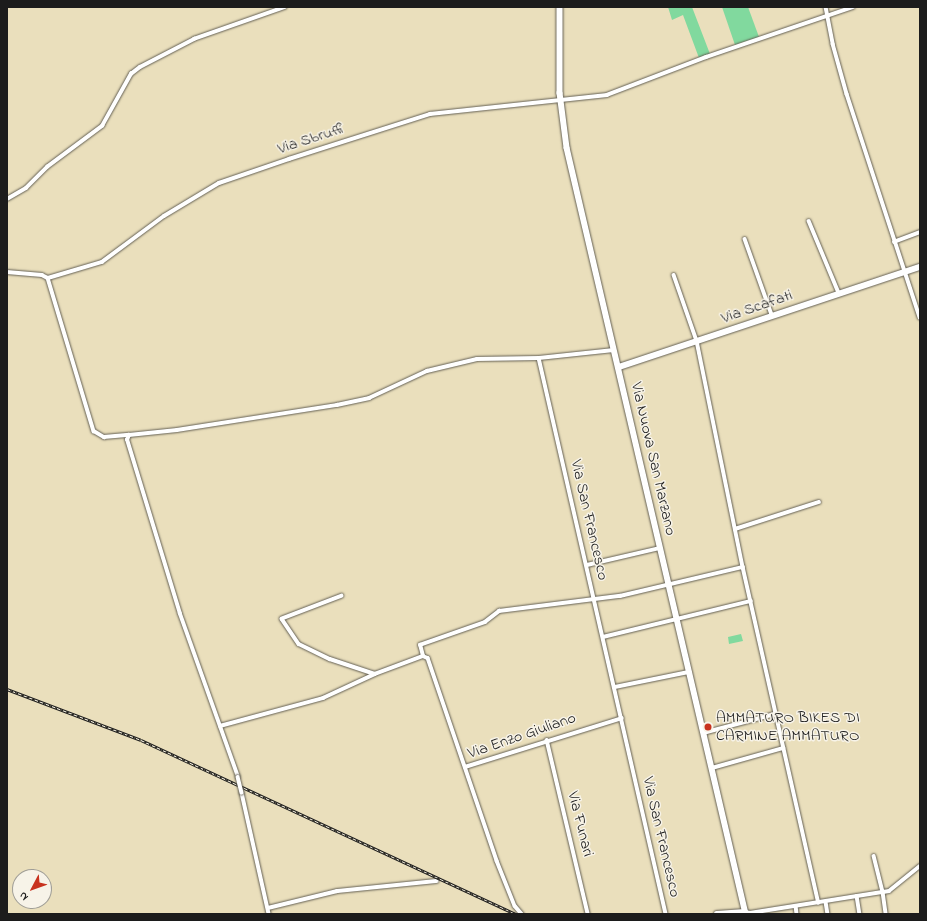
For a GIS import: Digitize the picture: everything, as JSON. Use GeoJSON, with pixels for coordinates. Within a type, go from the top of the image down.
{"type":"FeatureCollection","features":[{"type":"Feature","properties":{"kind":"main road","name":"Via Nuova San Marzano"},"geometry":{"type":"LineString","coordinates":[[560,7],[560,100],[567,148],[746,913]]}},
{"type":"Feature","properties":{"kind":"main road","name":"Via Scafati"},"geometry":{"type":"LineString","coordinates":[[619,367],[920,267]]}},
{"type":"Feature","properties":{"kind":"main road"},"geometry":{"type":"LineString","coordinates":[[717,914],[746,913]]}},
{"type":"Feature","properties":{"kind":"street"},"geometry":{"type":"LineString","coordinates":[[7,199],[26,188],[47,167],[102,126],[131,74],[140,67],[194,39],[284,7]]}},
{"type":"Feature","properties":{"kind":"street"},"geometry":{"type":"LineString","coordinates":[[826,7],[827,17],[847,94],[894,242],[920,317]]}},
{"type":"Feature","properties":{"kind":"street","name":"Via Sbruffi"},"geometry":{"type":"LineString","coordinates":[[48,278],[108,259],[164,216],[219,183],[430,114],[607,95],[706,58],[853,7]]}},
{"type":"Feature","properties":{"kind":"street"},"geometry":{"type":"LineString","coordinates":[[809,221],[839,293]]}},
{"type":"Feature","properties":{"kind":"street"},"geometry":{"type":"LineString","coordinates":[[894,242],[920,232]]}},
{"type":"Feature","properties":{"kind":"street"},"geometry":{"type":"LineString","coordinates":[[744,239],[772,315]]}},
{"type":"Feature","properties":{"kind":"street"},"geometry":{"type":"LineString","coordinates":[[7,272],[42,275],[48,278],[94,430],[104,437],[177,430],[337,405],[370,398],[427,371],[477,359],[539,358],[614,350]]}},
{"type":"Feature","properties":{"kind":"street"},"geometry":{"type":"LineString","coordinates":[[674,275],[697,341],[743,567],[775,714],[819,903]]}},
{"type":"Feature","properties":{"kind":"street","name":"Via San Francesco"},"geometry":{"type":"LineString","coordinates":[[539,358],[666,914]]}},
{"type":"Feature","properties":{"kind":"street"},"geometry":{"type":"LineString","coordinates":[[129,434],[128,440],[166,569],[238,777],[269,914]]}},
{"type":"Feature","properties":{"kind":"street"},"geometry":{"type":"LineString","coordinates":[[735,529],[820,502]]}},
{"type":"Feature","properties":{"kind":"street"},"geometry":{"type":"LineString","coordinates":[[587,565],[660,548]]}},
{"type":"Feature","properties":{"kind":"street"},"geometry":{"type":"LineString","coordinates":[[423,656],[420,645],[485,622],[499,611],[595,600],[743,567]]}},
{"type":"Feature","properties":{"kind":"street"},"geometry":{"type":"LineString","coordinates":[[342,596],[282,619],[299,644],[330,659],[375,674]]}},
{"type":"Feature","properties":{"kind":"street"},"geometry":{"type":"LineString","coordinates":[[603,637],[751,601]]}},
{"type":"Feature","properties":{"kind":"street"},"geometry":{"type":"LineString","coordinates":[[220,726],[323,698],[375,674],[423,656],[428,658],[466,767]]}},
{"type":"Feature","properties":{"kind":"street"},"geometry":{"type":"LineString","coordinates":[[615,687],[689,672]]}},
{"type":"Feature","properties":{"kind":"street"},"geometry":{"type":"LineString","coordinates":[[703,733],[775,714]]}},
{"type":"Feature","properties":{"kind":"street","name":"Via Enzo Giuliano"},"geometry":{"type":"LineString","coordinates":[[522,914],[514,906],[497,861],[466,767],[547,740],[622,718]]}},
{"type":"Feature","properties":{"kind":"street","name":"Via Funari"},"geometry":{"type":"LineString","coordinates":[[547,740],[588,914]]}},
{"type":"Feature","properties":{"kind":"street"},"geometry":{"type":"LineString","coordinates":[[712,768],[783,748]]}},
{"type":"Feature","properties":{"kind":"street"},"geometry":{"type":"LineString","coordinates":[[874,856],[883,892],[886,914]]}},
{"type":"Feature","properties":{"kind":"street"},"geometry":{"type":"LineString","coordinates":[[746,913],[765,912],[888,891],[920,866]]}},
{"type":"Feature","properties":{"kind":"street"},"geometry":{"type":"LineString","coordinates":[[268,908],[337,890],[436,881]]}},
{"type":"Feature","properties":{"kind":"street"},"geometry":{"type":"LineString","coordinates":[[857,896],[860,914]]}},
{"type":"Feature","properties":{"kind":"street"},"geometry":{"type":"LineString","coordinates":[[826,902],[828,914]]}},
{"type":"Feature","properties":{"kind":"street"},"geometry":{"type":"LineString","coordinates":[[796,906],[797,914]]}},
{"type":"Feature","properties":{"kind":"green space"},"geometry":{"type":"Polygon","coordinates":[[[668,7],[692,7],[710,54],[699,58],[683,15],[672,20],[668,7]]]}},
{"type":"Feature","properties":{"kind":"green space"},"geometry":{"type":"Polygon","coordinates":[[[722,7],[748,7],[759,37],[735,45],[722,7]]]}},
{"type":"Feature","properties":{"kind":"green space"},"geometry":{"type":"Polygon","coordinates":[[[741,634],[743,641],[729,644],[728,637],[741,634]]]}},
{"type":"Feature","properties":{"kind":"railway"},"geometry":{"type":"LineString","coordinates":[[7,689],[141,740],[516,914]]}},
{"type":"Feature","properties":{"kind":"place","name":"AMMATURO BIKES DI CARMINE AMMATURO"},"geometry":{"type":"Point","coordinates":[708,727]}}]}
